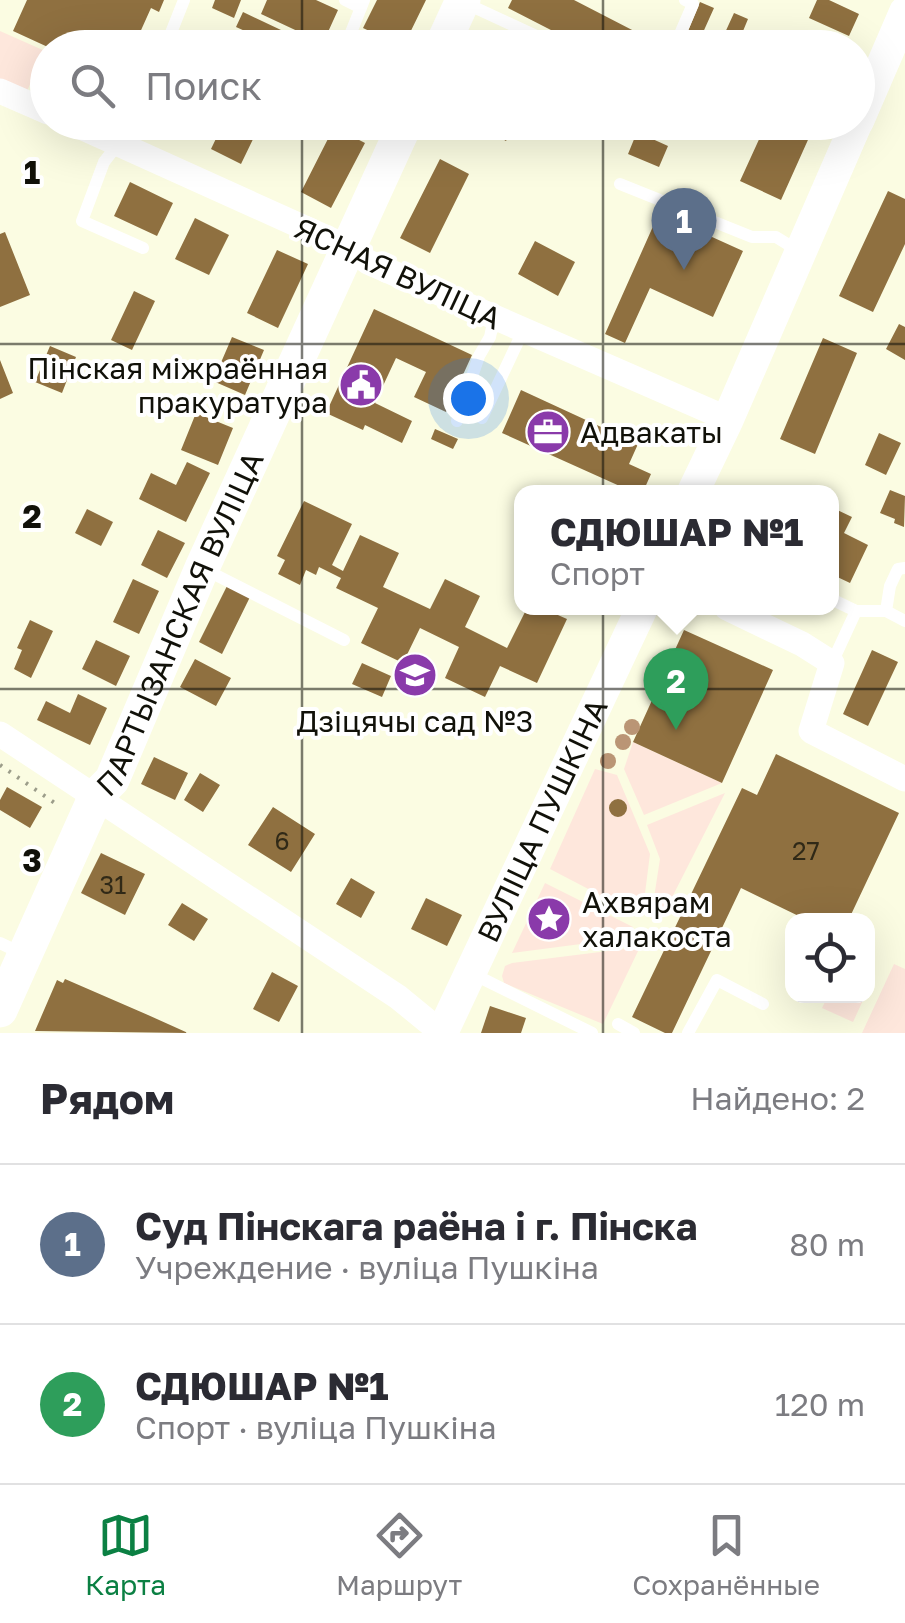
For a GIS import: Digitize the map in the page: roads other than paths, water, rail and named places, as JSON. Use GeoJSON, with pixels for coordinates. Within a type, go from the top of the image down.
{"type":"FeatureCollection","features":[{"type":"Feature","properties":{"kind":"main road"},"geometry":{"type":"LineString","coordinates":[[449,30],[463,1]]}},
{"type":"Feature","properties":{"kind":"main road","name":"ПАРТЫЗАНСКАЯ ВУЛІЦА"},"geometry":{"type":"LineString","coordinates":[[0,1010],[13,949],[81,804],[112,780],[202,568],[398,140]]}},
{"type":"Feature","properties":{"kind":"street"},"geometry":{"type":"LineString","coordinates":[[875,64],[905,12]]}},
{"type":"Feature","properties":{"kind":"street"},"geometry":{"type":"LineString","coordinates":[[0,91],[30,104]]}},
{"type":"Feature","properties":{"kind":"street","name":"ЯСНАЯ ВУЛІЦА"},"geometry":{"type":"LineString","coordinates":[[110,140],[349,248],[368,262],[728,419]]}},
{"type":"Feature","properties":{"kind":"street"},"geometry":{"type":"LineString","coordinates":[[696,485],[849,140]]}},
{"type":"Feature","properties":{"kind":"street","name":"ВУЛІЦА ПУШКІНА"},"geometry":{"type":"LineString","coordinates":[[442,1033],[639,615]]}},
{"type":"Feature","properties":{"kind":"street"},"geometry":{"type":"LineString","coordinates":[[742,615],[832,663],[811,731],[905,779]]}},
{"type":"Feature","properties":{"kind":"street"},"geometry":{"type":"LineString","coordinates":[[0,734],[81,804],[398,997],[442,1033]]}},
{"type":"Feature","properties":{"kind":"lane"},"geometry":{"type":"LineString","coordinates":[[172,30],[184,0]]}},
{"type":"Feature","properties":{"kind":"lane"},"geometry":{"type":"LineString","coordinates":[[345,0],[362,4],[352,30]]}},
{"type":"Feature","properties":{"kind":"lane"},"geometry":{"type":"LineString","coordinates":[[682,30],[693,4],[686,0]]}},
{"type":"Feature","properties":{"kind":"lane"},"geometry":{"type":"LineString","coordinates":[[463,1],[524,30]]}},
{"type":"Feature","properties":{"kind":"lane"},"geometry":{"type":"LineString","coordinates":[[124,140],[104,162],[82,221],[143,248]]}},
{"type":"Feature","properties":{"kind":"lane"},"geometry":{"type":"LineString","coordinates":[[620,184],[752,237],[776,237],[799,252]]}},
{"type":"Feature","properties":{"kind":"lane"},"geometry":{"type":"LineString","coordinates":[[458,421],[494,318]]}},
{"type":"Feature","properties":{"kind":"lane"},"geometry":{"type":"LineString","coordinates":[[482,418],[523,331]]}},
{"type":"Feature","properties":{"kind":"lane"},"geometry":{"type":"LineString","coordinates":[[202,568],[344,640]]}},
{"type":"Feature","properties":{"kind":"lane"},"geometry":{"type":"LineString","coordinates":[[886,611],[890,586],[898,570],[905,568]]}},
{"type":"Feature","properties":{"kind":"lane"},"geometry":{"type":"LineString","coordinates":[[839,603],[856,611],[886,611],[905,621]]}},
{"type":"Feature","properties":{"kind":"lane"},"geometry":{"type":"LineString","coordinates":[[832,663],[856,611]]}},
{"type":"Feature","properties":{"kind":"lane"},"geometry":{"type":"LineString","coordinates":[[471,972],[592,1033]]}},
{"type":"Feature","properties":{"kind":"lane"},"geometry":{"type":"LineString","coordinates":[[688,1033],[717,980],[764,1004]]}},
{"type":"Feature","properties":{"kind":"lane"},"geometry":{"type":"LineString","coordinates":[[618,1024],[634,1033]]}},
{"type":"Feature","properties":{"kind":"place","name":"Суд Пінскага раёна і г. Пінска"},"geometry":{"type":"Point","coordinates":[684,270]}},
{"type":"Feature","properties":{"kind":"place","name":"Пінская міжраённая пракуратура"},"geometry":{"type":"Point","coordinates":[361,385]}},
{"type":"Feature","properties":{"kind":"place","name":"Адвакаты"},"geometry":{"type":"Point","coordinates":[548,432]}},
{"type":"Feature","properties":{"kind":"place","name":"Дзіцячы сад №3"},"geometry":{"type":"Point","coordinates":[415,675]}},
{"type":"Feature","properties":{"kind":"place","name":"СДЮШАР №1"},"geometry":{"type":"Point","coordinates":[676,730]}},
{"type":"Feature","properties":{"kind":"place","name":"Ахвярам халакоста"},"geometry":{"type":"Point","coordinates":[549,919]}}]}
